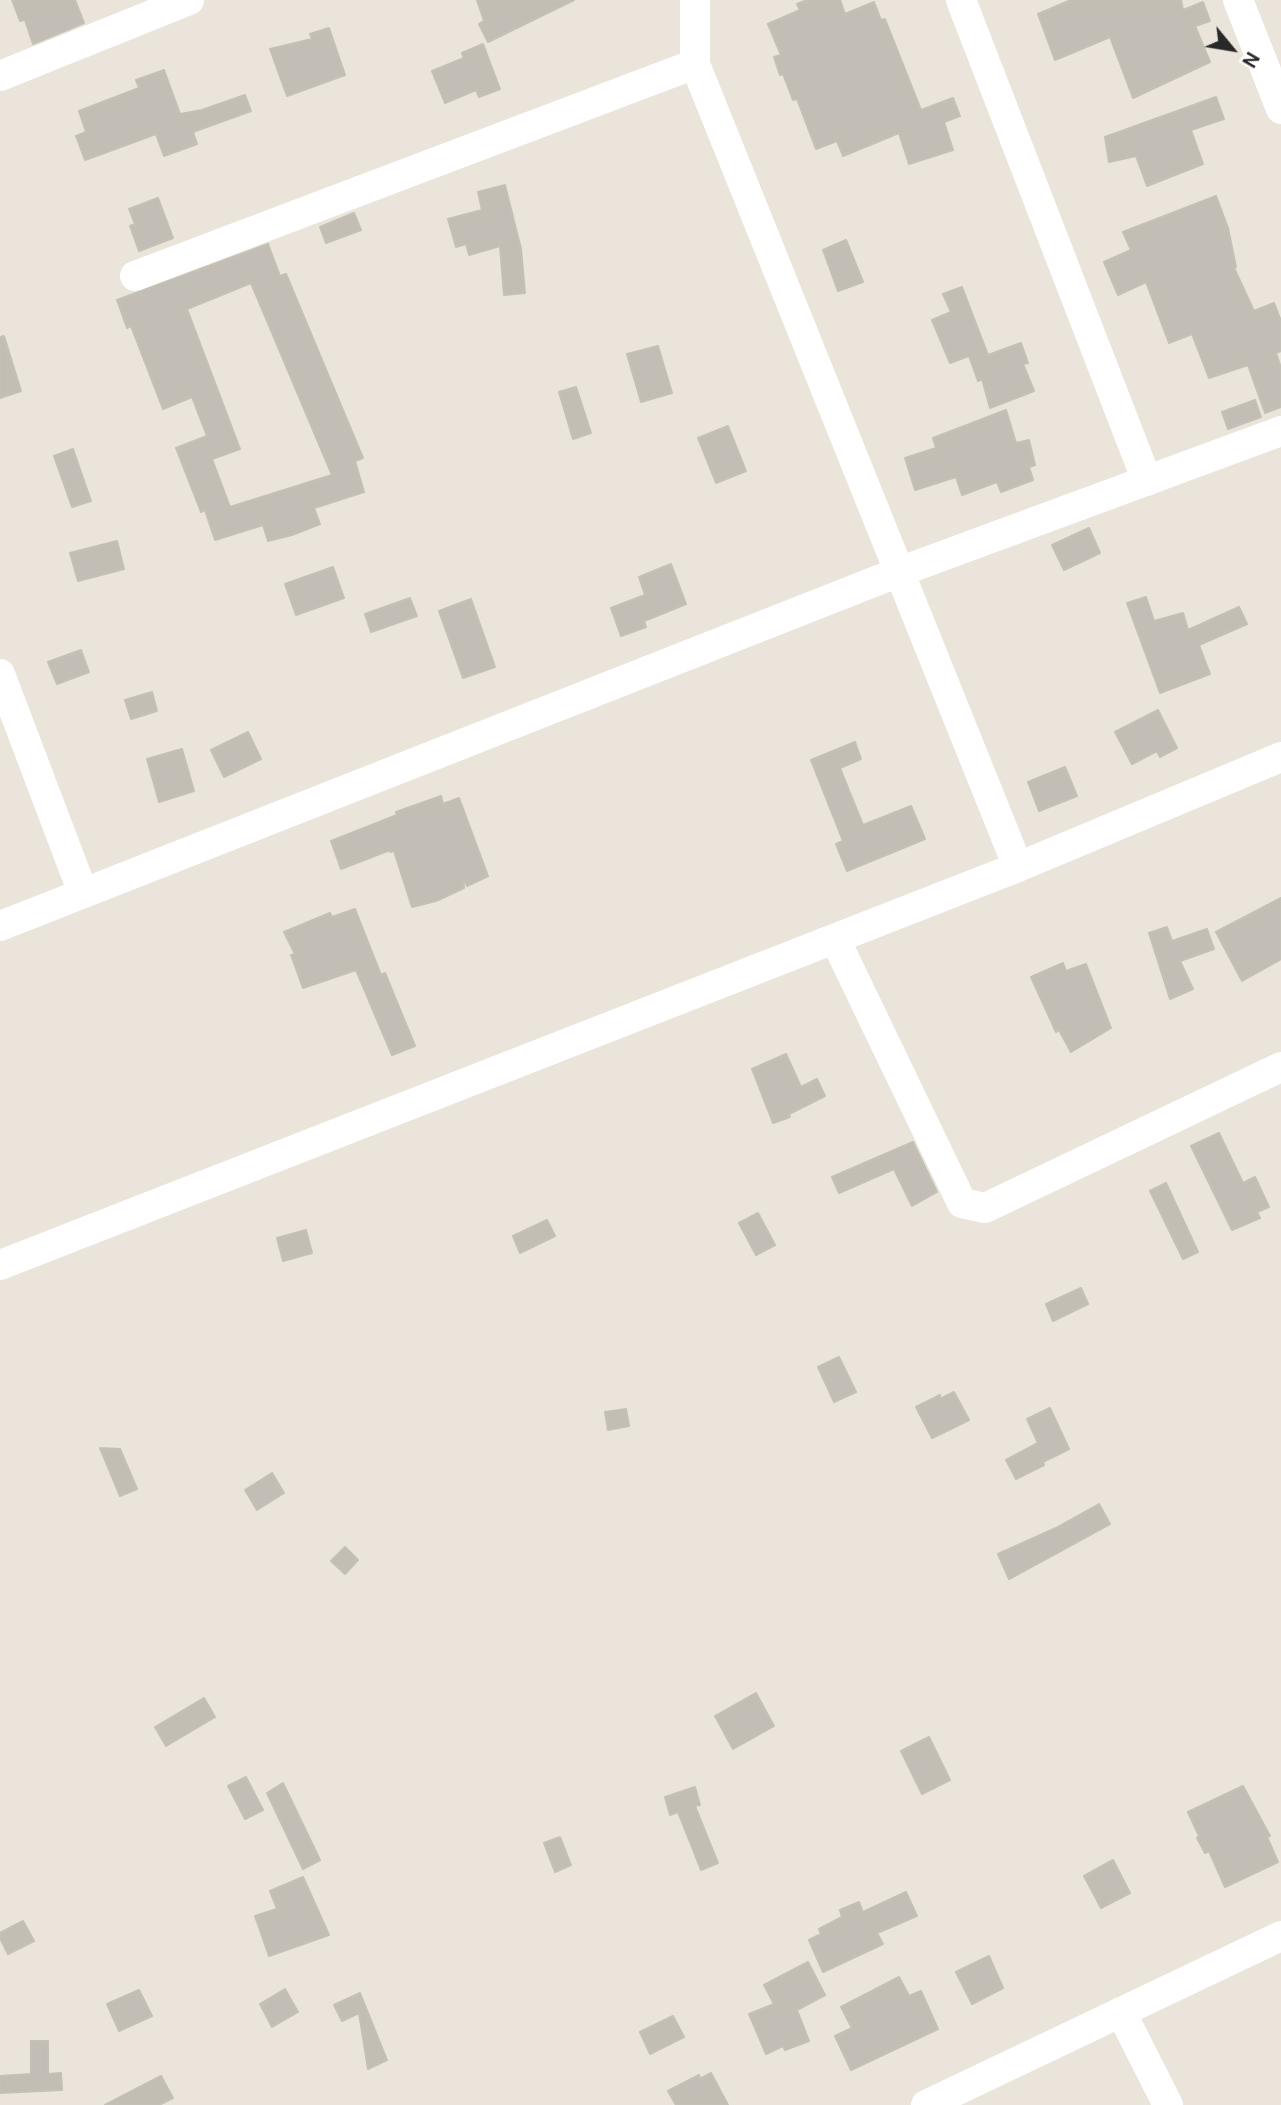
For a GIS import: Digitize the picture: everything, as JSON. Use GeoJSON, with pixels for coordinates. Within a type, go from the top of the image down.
{"type":"FeatureCollection","features":[{"type":"Feature","properties":{"kind":"street"},"geometry":{"type":"LineString","coordinates":[[0,76],[189,0]]}},
{"type":"Feature","properties":{"kind":"street"},"geometry":{"type":"LineString","coordinates":[[695,0],[695,64],[1018,867]]}},
{"type":"Feature","properties":{"kind":"street"},"geometry":{"type":"LineString","coordinates":[[961,0],[1147,481]]}},
{"type":"Feature","properties":{"kind":"street"},"geometry":{"type":"LineString","coordinates":[[1238,0],[1281,109]]}},
{"type":"Feature","properties":{"kind":"street"},"geometry":{"type":"LineString","coordinates":[[135,276],[695,64]]}},
{"type":"Feature","properties":{"kind":"street"},"geometry":{"type":"LineString","coordinates":[[0,926],[900,572],[1281,431]]}},
{"type":"Feature","properties":{"kind":"street"},"geometry":{"type":"LineString","coordinates":[[0,674],[83,893]]}},
{"type":"Feature","properties":{"kind":"street"},"geometry":{"type":"LineString","coordinates":[[0,1265],[1018,867],[1281,757]]}},
{"type":"Feature","properties":{"kind":"street"},"geometry":{"type":"LineString","coordinates":[[835,939],[962,1203],[985,1208],[1281,1067]]}},
{"type":"Feature","properties":{"kind":"street"},"geometry":{"type":"LineString","coordinates":[[926,2105],[1281,1936]]}},
{"type":"Feature","properties":{"kind":"street"},"geometry":{"type":"LineString","coordinates":[[1121,2012],[1168,2105]]}},
{"type":"Feature","properties":{"kind":"building"},"geometry":{"type":"Polygon","coordinates":[[[12,0],[75,0],[84,23],[33,44],[25,20],[20,21],[12,0]]]}},
{"type":"Feature","properties":{"kind":"building"},"geometry":{"type":"Polygon","coordinates":[[[477,0],[574,0],[488,42],[479,24],[484,21],[477,0]]]}},
{"type":"Feature","properties":{"kind":"building"},"geometry":{"type":"Polygon","coordinates":[[[807,0],[840,0],[845,14],[874,2],[881,20],[885,19],[921,110],[953,98],[960,116],[944,122],[953,150],[909,164],[899,133],[843,156],[837,141],[816,149],[797,99],[793,100],[783,74],[780,75],[774,57],[781,55],[768,24],[800,10],[797,4],[807,0]]]}},
{"type":"Feature","properties":{"kind":"building"},"geometry":{"type":"Polygon","coordinates":[[[1071,0],[1181,0],[1183,10],[1203,2],[1210,21],[1195,26],[1210,62],[1133,98],[1110,37],[1055,60],[1038,14],[1071,0]]]}},
{"type":"Feature","properties":{"kind":"building"},"geometry":{"type":"Polygon","coordinates":[[[329,28],[345,75],[287,96],[270,49],[312,39],[310,34],[329,28]]]}},
{"type":"Feature","properties":{"kind":"building"},"geometry":{"type":"Polygon","coordinates":[[[483,44],[500,89],[479,97],[476,90],[445,103],[432,71],[464,58],[462,53],[483,44]]]}},
{"type":"Feature","properties":{"kind":"building"},"geometry":{"type":"Polygon","coordinates":[[[164,70],[180,114],[202,110],[245,95],[251,111],[193,132],[197,144],[164,156],[156,134],[85,160],[76,136],[86,132],[79,111],[139,88],[136,80],[164,70]]]}},
{"type":"Feature","properties":{"kind":"building"},"geometry":{"type":"Polygon","coordinates":[[[1216,97],[1224,119],[1191,130],[1203,164],[1147,186],[1136,156],[1109,162],[1105,137],[1216,97]]]}},
{"type":"Feature","properties":{"kind":"building"},"geometry":{"type":"Polygon","coordinates":[[[505,185],[521,249],[525,293],[504,295],[500,246],[469,255],[466,244],[456,247],[448,219],[482,210],[478,192],[505,185]]]}},
{"type":"Feature","properties":{"kind":"building"},"geometry":{"type":"Polygon","coordinates":[[[1216,196],[1228,228],[1236,267],[1234,268],[1254,311],[1274,303],[1281,321],[1281,351],[1276,353],[1281,368],[1281,407],[1265,413],[1248,365],[1209,378],[1192,334],[1169,343],[1146,282],[1118,295],[1104,262],[1131,250],[1123,232],[1216,196]]]}},
{"type":"Feature","properties":{"kind":"building"},"geometry":{"type":"Polygon","coordinates":[[[158,198],[173,238],[139,251],[130,226],[135,224],[129,209],[158,198]]]}},
{"type":"Feature","properties":{"kind":"building"},"geometry":{"type":"Polygon","coordinates":[[[354,213],[361,230],[326,243],[320,227],[354,213]]]}},
{"type":"Feature","properties":{"kind":"building"},"geometry":{"type":"Polygon","coordinates":[[[846,240],[863,282],[838,291],[823,250],[846,240]]]}},
{"type":"Feature","properties":{"kind":"building"},"geometry":{"type":"Polygon","coordinates":[[[268,244],[280,276],[286,274],[363,458],[355,461],[364,492],[314,508],[320,524],[292,535],[268,541],[263,525],[215,540],[205,510],[201,512],[176,448],[207,436],[192,397],[163,409],[131,326],[127,328],[117,300],[268,244]],[[251,283],[187,309],[240,449],[212,459],[230,507],[332,475],[251,283]]]}},
{"type":"Feature","properties":{"kind":"building"},"geometry":{"type":"Polygon","coordinates":[[[962,287],[988,355],[1021,343],[1028,363],[1023,364],[1034,391],[990,408],[982,379],[978,381],[969,356],[950,363],[932,320],[951,312],[943,294],[962,287]]]}},
{"type":"Feature","properties":{"kind":"building"},"geometry":{"type":"Polygon","coordinates":[[[4,336],[21,391],[0,398],[0,337],[4,336]]]}},
{"type":"Feature","properties":{"kind":"building"},"geometry":{"type":"Polygon","coordinates":[[[658,346],[672,393],[641,402],[627,354],[658,346]]]}},
{"type":"Feature","properties":{"kind":"building"},"geometry":{"type":"Polygon","coordinates":[[[576,387],[591,433],[573,439],[559,392],[576,387]]]}},
{"type":"Feature","properties":{"kind":"building"},"geometry":{"type":"Polygon","coordinates":[[[1255,400],[1261,417],[1228,429],[1222,412],[1255,400]]]}},
{"type":"Feature","properties":{"kind":"building"},"geometry":{"type":"Polygon","coordinates":[[[1006,410],[1016,443],[1029,440],[1035,465],[1029,467],[1033,480],[1001,492],[997,482],[962,495],[956,477],[915,490],[905,458],[936,448],[933,438],[1006,410]]]}},
{"type":"Feature","properties":{"kind":"building"},"geometry":{"type":"Polygon","coordinates":[[[728,426],[746,471],[716,483],[698,438],[728,426]]]}},
{"type":"Feature","properties":{"kind":"building"},"geometry":{"type":"Polygon","coordinates":[[[73,449],[91,501],[72,507],[54,456],[73,449]]]}},
{"type":"Feature","properties":{"kind":"building"},"geometry":{"type":"Polygon","coordinates":[[[1089,528],[1100,553],[1064,570],[1052,545],[1089,528]]]}},
{"type":"Feature","properties":{"kind":"building"},"geometry":{"type":"Polygon","coordinates":[[[117,541],[124,569],[78,581],[70,553],[117,541]]]}},
{"type":"Feature","properties":{"kind":"building"},"geometry":{"type":"Polygon","coordinates":[[[671,564],[686,604],[644,621],[646,627],[621,636],[611,608],[645,595],[639,577],[671,564]]]}},
{"type":"Feature","properties":{"kind":"building"},"geometry":{"type":"Polygon","coordinates":[[[333,567],[344,598],[296,615],[285,584],[333,567]]]}},
{"type":"Feature","properties":{"kind":"building"},"geometry":{"type":"Polygon","coordinates":[[[1146,597],[1154,621],[1183,613],[1188,630],[1239,607],[1247,624],[1199,645],[1210,674],[1160,693],[1127,603],[1146,597]]]}},
{"type":"Feature","properties":{"kind":"building"},"geometry":{"type":"Polygon","coordinates":[[[410,598],[417,616],[371,632],[365,614],[410,598]]]}},
{"type":"Feature","properties":{"kind":"building"},"geometry":{"type":"Polygon","coordinates":[[[471,599],[495,667],[463,678],[439,611],[471,599]]]}},
{"type":"Feature","properties":{"kind":"building"},"geometry":{"type":"Polygon","coordinates":[[[81,650],[89,672],[57,684],[48,662],[81,650]]]}},
{"type":"Feature","properties":{"kind":"building"},"geometry":{"type":"Polygon","coordinates":[[[152,692],[157,711],[131,719],[125,700],[152,692]]]}},
{"type":"Feature","properties":{"kind":"building"},"geometry":{"type":"Polygon","coordinates":[[[1158,710],[1177,748],[1160,757],[1157,751],[1132,764],[1115,732],[1158,710]]]}},
{"type":"Feature","properties":{"kind":"building"},"geometry":{"type":"Polygon","coordinates":[[[248,732],[261,759],[224,777],[211,750],[248,732]]]}},
{"type":"Feature","properties":{"kind":"building"},"geometry":{"type":"Polygon","coordinates":[[[855,742],[861,759],[840,768],[863,825],[911,806],[925,839],[847,871],[836,844],[843,841],[811,760],[855,742]]]}},
{"type":"Feature","properties":{"kind":"building"},"geometry":{"type":"Polygon","coordinates":[[[182,749],[194,791],[159,802],[147,759],[182,749]]]}},
{"type":"Feature","properties":{"kind":"building"},"geometry":{"type":"Polygon","coordinates":[[[1065,767],[1077,796],[1039,811],[1028,782],[1065,767]]]}},
{"type":"Feature","properties":{"kind":"building"},"geometry":{"type":"Polygon","coordinates":[[[441,796],[443,804],[459,798],[488,876],[467,886],[463,876],[464,888],[436,901],[412,907],[394,851],[390,850],[341,869],[331,841],[397,815],[396,812],[441,796]]]}},
{"type":"Feature","properties":{"kind":"building"},"geometry":{"type":"Polygon","coordinates":[[[1281,898],[1281,959],[1242,981],[1216,932],[1281,898]]]}},
{"type":"Feature","properties":{"kind":"building"},"geometry":{"type":"Polygon","coordinates":[[[355,909],[381,975],[385,973],[415,1046],[392,1055],[356,970],[303,988],[291,955],[295,954],[284,932],[330,913],[332,917],[355,909]]]}},
{"type":"Feature","properties":{"kind":"building"},"geometry":{"type":"Polygon","coordinates":[[[1167,927],[1172,941],[1207,929],[1214,949],[1180,961],[1193,989],[1170,999],[1149,933],[1167,927]]]}},
{"type":"Feature","properties":{"kind":"building"},"geometry":{"type":"Polygon","coordinates":[[[1063,963],[1066,971],[1086,964],[1111,1028],[1071,1052],[1059,1030],[1056,1032],[1031,977],[1063,963]]]}},
{"type":"Feature","properties":{"kind":"building"},"geometry":{"type":"Polygon","coordinates":[[[786,1054],[801,1087],[817,1079],[825,1096],[789,1114],[790,1117],[773,1123],[752,1069],[786,1054]]]}},
{"type":"Feature","properties":{"kind":"building"},"geometry":{"type":"Polygon","coordinates":[[[1219,1133],[1243,1183],[1255,1177],[1269,1207],[1257,1212],[1260,1218],[1232,1230],[1191,1146],[1219,1133]]]}},
{"type":"Feature","properties":{"kind":"building"},"geometry":{"type":"Polygon","coordinates":[[[913,1142],[937,1192],[912,1206],[894,1169],[839,1193],[832,1177],[913,1142]]]}},
{"type":"Feature","properties":{"kind":"building"},"geometry":{"type":"Polygon","coordinates":[[[1166,1183],[1198,1252],[1183,1259],[1150,1191],[1166,1183]]]}},
{"type":"Feature","properties":{"kind":"building"},"geometry":{"type":"Polygon","coordinates":[[[758,1213],[775,1245],[756,1255],[739,1223],[758,1213]]]}},
{"type":"Feature","properties":{"kind":"building"},"geometry":{"type":"Polygon","coordinates":[[[547,1220],[555,1236],[520,1253],[513,1236],[547,1220]]]}},
{"type":"Feature","properties":{"kind":"building"},"geometry":{"type":"Polygon","coordinates":[[[306,1230],[312,1253],[283,1261],[277,1238],[306,1230]]]}},
{"type":"Feature","properties":{"kind":"building"},"geometry":{"type":"Polygon","coordinates":[[[1081,1288],[1088,1304],[1053,1321],[1046,1304],[1081,1288]]]}},
{"type":"Feature","properties":{"kind":"building"},"geometry":{"type":"Polygon","coordinates":[[[839,1357],[856,1392],[834,1402],[818,1367],[839,1357]]]}},
{"type":"Feature","properties":{"kind":"building"},"geometry":{"type":"Polygon","coordinates":[[[954,1392],[969,1420],[932,1438],[916,1407],[940,1395],[940,1399],[954,1392]]]}},
{"type":"Feature","properties":{"kind":"building"},"geometry":{"type":"Polygon","coordinates":[[[1050,1408],[1069,1449],[1016,1479],[1006,1460],[1038,1443],[1027,1419],[1050,1408]]]}},
{"type":"Feature","properties":{"kind":"building"},"geometry":{"type":"Polygon","coordinates":[[[626,1409],[629,1426],[608,1430],[605,1412],[626,1409]]]}},
{"type":"Feature","properties":{"kind":"building"},"geometry":{"type":"Polygon","coordinates":[[[100,1448],[120,1449],[137,1489],[120,1496],[100,1448]]]}},
{"type":"Feature","properties":{"kind":"building"},"geometry":{"type":"Polygon","coordinates":[[[272,1473],[284,1493],[257,1510],[245,1490],[272,1473]]]}},
{"type":"Feature","properties":{"kind":"building"},"geometry":{"type":"Polygon","coordinates":[[[1099,1504],[1110,1524],[1009,1579],[998,1554],[1056,1528],[1099,1504]]]}},
{"type":"Feature","properties":{"kind":"building"},"geometry":{"type":"Polygon","coordinates":[[[345,1547],[358,1560],[345,1574],[331,1561],[345,1547]]]}},
{"type":"Feature","properties":{"kind":"building"},"geometry":{"type":"Polygon","coordinates":[[[756,1693],[774,1726],[733,1749],[715,1716],[756,1693]]]}},
{"type":"Feature","properties":{"kind":"building"},"geometry":{"type":"Polygon","coordinates":[[[204,1698],[215,1717],[166,1746],[155,1727],[204,1698]]]}},
{"type":"Feature","properties":{"kind":"building"},"geometry":{"type":"Polygon","coordinates":[[[929,1737],[950,1780],[922,1794],[901,1751],[929,1737]]]}},
{"type":"Feature","properties":{"kind":"building"},"geometry":{"type":"Polygon","coordinates":[[[246,1777],[263,1810],[245,1819],[228,1786],[246,1777]]]}},
{"type":"Feature","properties":{"kind":"building"},"geometry":{"type":"Polygon","coordinates":[[[283,1783],[320,1860],[303,1869],[267,1793],[283,1783]]]}},
{"type":"Feature","properties":{"kind":"building"},"geometry":{"type":"Polygon","coordinates":[[[1243,1786],[1270,1836],[1267,1837],[1278,1862],[1225,1887],[1209,1851],[1205,1853],[1197,1838],[1199,1836],[1188,1812],[1243,1786]]]}},
{"type":"Feature","properties":{"kind":"building"},"geometry":{"type":"Polygon","coordinates":[[[695,1787],[700,1805],[695,1806],[718,1863],[701,1870],[678,1812],[670,1815],[665,1797],[695,1787]]]}},
{"type":"Feature","properties":{"kind":"building"},"geometry":{"type":"Polygon","coordinates":[[[560,1837],[571,1865],[555,1872],[544,1843],[560,1837]]]}},
{"type":"Feature","properties":{"kind":"building"},"geometry":{"type":"Polygon","coordinates":[[[1113,1860],[1130,1893],[1101,1908],[1084,1876],[1113,1860]]]}},
{"type":"Feature","properties":{"kind":"building"},"geometry":{"type":"Polygon","coordinates":[[[303,1877],[329,1935],[269,1956],[255,1916],[277,1909],[270,1891],[303,1877]]]}},
{"type":"Feature","properties":{"kind":"building"},"geometry":{"type":"Polygon","coordinates":[[[906,1892],[917,1916],[877,1933],[883,1944],[823,1972],[809,1940],[821,1934],[819,1929],[842,1917],[840,1910],[859,1902],[863,1912],[906,1892]]]}},
{"type":"Feature","properties":{"kind":"building"},"geometry":{"type":"Polygon","coordinates":[[[23,1921],[34,1941],[8,1954],[0,1933],[23,1921]]]}},
{"type":"Feature","properties":{"kind":"building"},"geometry":{"type":"Polygon","coordinates":[[[989,1956],[1003,1988],[972,2004],[956,1972],[989,1956]]]}},
{"type":"Feature","properties":{"kind":"building"},"geometry":{"type":"Polygon","coordinates":[[[808,1962],[825,1995],[797,2010],[809,2041],[785,2050],[783,2046],[766,2054],[749,2014],[774,2004],[764,1985],[808,1962]]]}},
{"type":"Feature","properties":{"kind":"building"},"geometry":{"type":"Polygon","coordinates":[[[899,1977],[909,1996],[921,1991],[938,2029],[851,2070],[835,2036],[852,2028],[841,2007],[899,1977]]]}},
{"type":"Feature","properties":{"kind":"building"},"geometry":{"type":"Polygon","coordinates":[[[285,1989],[298,2012],[272,2027],[260,2004],[285,1989]]]}},
{"type":"Feature","properties":{"kind":"building"},"geometry":{"type":"Polygon","coordinates":[[[139,1990],[152,2016],[119,2031],[107,2004],[139,1990]]]}},
{"type":"Feature","properties":{"kind":"building"},"geometry":{"type":"Polygon","coordinates":[[[360,1993],[387,2060],[368,2069],[359,2013],[342,2021],[334,2005],[360,1993]]]}},
{"type":"Feature","properties":{"kind":"building"},"geometry":{"type":"Polygon","coordinates":[[[673,2016],[684,2037],[650,2054],[640,2032],[673,2016]]]}},
{"type":"Feature","properties":{"kind":"building"},"geometry":{"type":"Polygon","coordinates":[[[31,2041],[48,2041],[48,2074],[61,2073],[62,2090],[0,2093],[0,2076],[31,2074],[31,2041]]]}},
{"type":"Feature","properties":{"kind":"building"},"geometry":{"type":"Polygon","coordinates":[[[711,2073],[728,2105],[676,2105],[668,2091],[699,2075],[700,2079],[711,2073]]]}},
{"type":"Feature","properties":{"kind":"building"},"geometry":{"type":"Polygon","coordinates":[[[161,2076],[173,2098],[159,2105],[105,2105],[161,2076]]]}}]}
